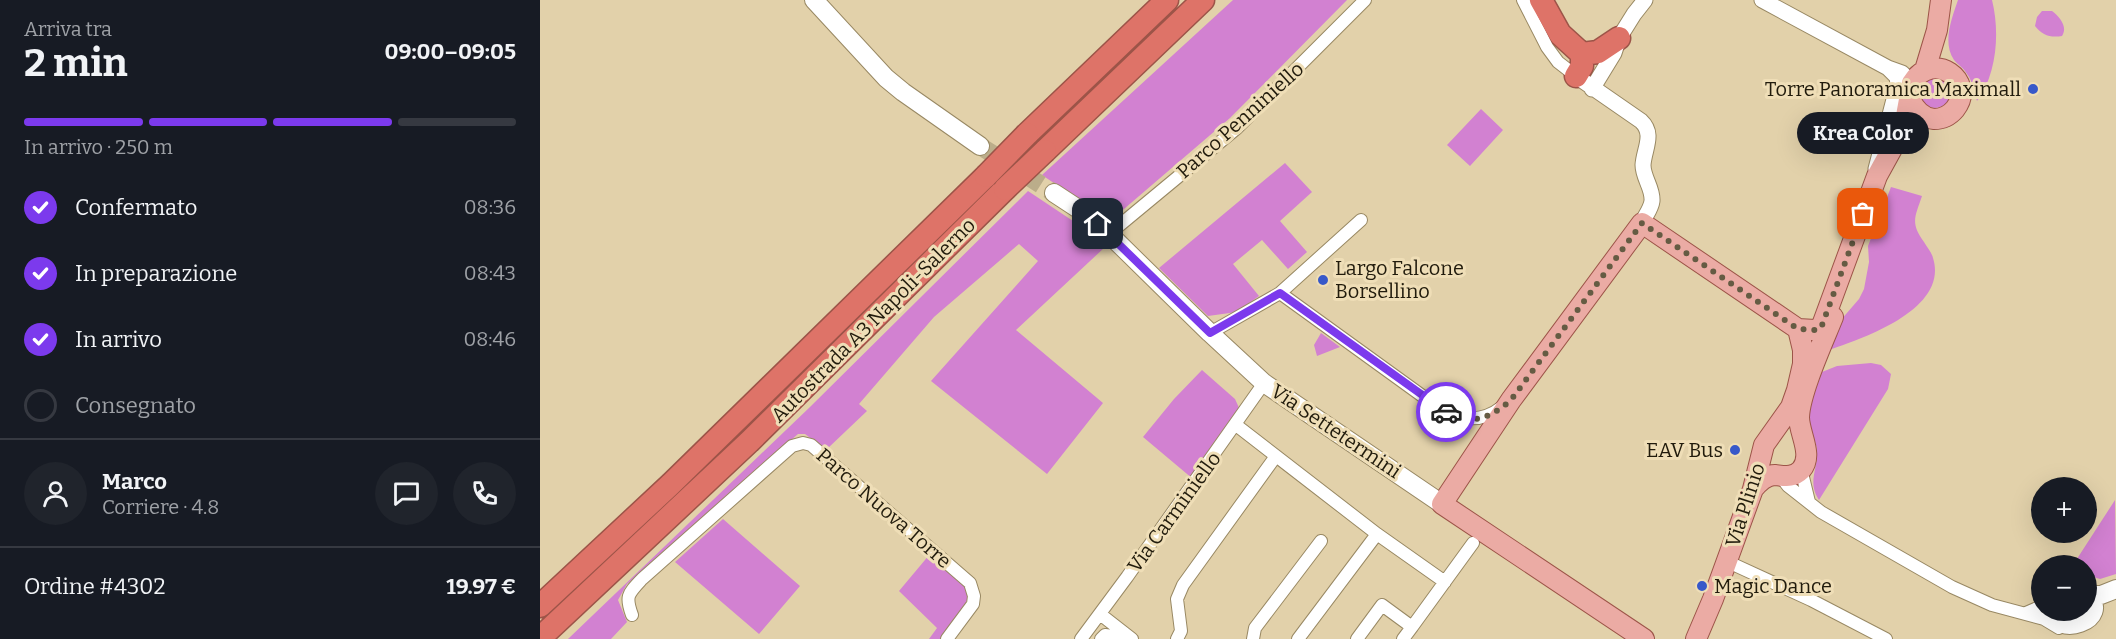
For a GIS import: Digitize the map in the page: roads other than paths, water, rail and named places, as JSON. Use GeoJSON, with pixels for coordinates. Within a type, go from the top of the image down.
{"type":"FeatureCollection","features":[{"type":"Feature","properties":{"kind":"highway","name":"Autostrada A3 Napoli-Salerno"},"geometry":{"type":"LineString","coordinates":[[540,606],[679,476],[1027,134],[1167,0]]}},
{"type":"Feature","properties":{"kind":"highway","name":"Autostrada A3 Napoli-Salerno"},"geometry":{"type":"LineString","coordinates":[[540,638],[749,442],[1109,87],[1203,0]]}},
{"type":"Feature","properties":{"kind":"highway"},"geometry":{"type":"LineString","coordinates":[[1109,87],[1172,41],[1222,0]]}},
{"type":"Feature","properties":{"kind":"highway"},"geometry":{"type":"LineString","coordinates":[[1541,0],[1560,34],[1582,54],[1584,82]]}},
{"type":"Feature","properties":{"kind":"highway"},"geometry":{"type":"LineString","coordinates":[[1582,54],[1598,52],[1619,38]]}},
{"type":"Feature","properties":{"kind":"main road"},"geometry":{"type":"LineString","coordinates":[[814,0],[886,78],[980,146]]}},
{"type":"Feature","properties":{"kind":"main road"},"geometry":{"type":"LineString","coordinates":[[1442,504],[1511,400],[1642,223],[1798,329],[1821,328],[1877,176],[1901,134],[1916,84],[1937,30],[1941,0]]}},
{"type":"Feature","properties":{"kind":"main road"},"geometry":{"type":"LineString","coordinates":[[1801,469],[1807,456],[1799,419],[1803,398],[1884,181],[1910,131],[1920,123],[1948,116],[1958,105],[1960,89],[1953,75],[1947,70],[1940,51],[1937,30]]}},
{"type":"Feature","properties":{"kind":"main road"},"geometry":{"type":"LineString","coordinates":[[1932,119],[1918,113],[1916,84],[1932,68],[1947,70]]}},
{"type":"Feature","properties":{"kind":"main road","name":"Via Settetermini"},"geometry":{"type":"LineString","coordinates":[[1054,193],[1086,214],[1109,234],[1210,333],[1264,382],[1643,639]]}},
{"type":"Feature","properties":{"kind":"main road","name":"Via Plinio"},"geometry":{"type":"LineString","coordinates":[[1696,639],[1705,621],[1753,489],[1764,448],[1791,407],[1803,364],[1803,350],[1798,329]]}},
{"type":"Feature","properties":{"kind":"main road","name":"Via Plinio"},"geometry":{"type":"LineString","coordinates":[[1753,489],[1766,478],[1788,477],[1801,469]]}},
{"type":"Feature","properties":{"kind":"main road"},"geometry":{"type":"LineString","coordinates":[[2097,595],[2116,589]]}},
{"type":"Feature","properties":{"kind":"main road"},"geometry":{"type":"LineString","coordinates":[[2055,621],[2075,632],[2116,604]]}},
{"type":"Feature","properties":{"kind":"street","name":"Parco Penniniello"},"geometry":{"type":"LineString","coordinates":[[1109,234],[1237,128],[1324,44],[1365,0]]}},
{"type":"Feature","properties":{"kind":"street"},"geometry":{"type":"LineString","coordinates":[[1523,0],[1547,47],[1558,62],[1641,121],[1647,128],[1648,143],[1643,167],[1652,198],[1642,223]]}},
{"type":"Feature","properties":{"kind":"street"},"geometry":{"type":"LineString","coordinates":[[1584,82],[1614,53],[1619,38],[1645,0]]}},
{"type":"Feature","properties":{"kind":"street"},"geometry":{"type":"LineString","coordinates":[[1762,0],[1888,68],[1902,73],[1916,84]]}},
{"type":"Feature","properties":{"kind":"street"},"geometry":{"type":"LineString","coordinates":[[1877,176],[1876,163],[1898,84],[1897,77],[1888,68]]}},
{"type":"Feature","properties":{"kind":"street"},"geometry":{"type":"LineString","coordinates":[[1210,333],[1280,293],[1361,220]]}},
{"type":"Feature","properties":{"kind":"street"},"geometry":{"type":"LineString","coordinates":[[1280,293],[1454,417],[1481,418],[1493,414],[1511,400]]}},
{"type":"Feature","properties":{"kind":"street","name":"Via Carminiello"},"geometry":{"type":"LineString","coordinates":[[1081,639],[1236,425],[1264,382]]}},
{"type":"Feature","properties":{"kind":"street"},"geometry":{"type":"LineString","coordinates":[[1236,425],[1377,534],[1445,582]]}},
{"type":"Feature","properties":{"kind":"street","name":"Parco Nuova Torre"},"geometry":{"type":"LineString","coordinates":[[632,615],[627,601],[630,592],[642,579],[792,446],[803,443],[811,445],[970,583],[974,596],[973,604],[947,639]]}},
{"type":"Feature","properties":{"kind":"street"},"geometry":{"type":"LineString","coordinates":[[1177,639],[1181,631],[1177,599],[1183,585],[1276,456]]}},
{"type":"Feature","properties":{"kind":"street"},"geometry":{"type":"LineString","coordinates":[[1801,469],[1809,502]]}},
{"type":"Feature","properties":{"kind":"street"},"geometry":{"type":"LineString","coordinates":[[1778,476],[1821,512],[1952,586],[1992,605],[2026,613],[2075,632]]}},
{"type":"Feature","properties":{"kind":"street"},"geometry":{"type":"LineString","coordinates":[[1298,639],[1377,534]]}},
{"type":"Feature","properties":{"kind":"street"},"geometry":{"type":"LineString","coordinates":[[1253,639],[1255,628],[1321,541]]}},
{"type":"Feature","properties":{"kind":"street"},"geometry":{"type":"LineString","coordinates":[[1403,639],[1473,543]]}},
{"type":"Feature","properties":{"kind":"street"},"geometry":{"type":"LineString","coordinates":[[1726,561],[1811,600],[1886,639]]}},
{"type":"Feature","properties":{"kind":"street"},"geometry":{"type":"LineString","coordinates":[[1357,639],[1382,605],[1412,627]]}},
{"type":"Feature","properties":{"kind":"street"},"geometry":{"type":"LineString","coordinates":[[2026,613],[2031,611]]}},
{"type":"Feature","properties":{"kind":"street"},"geometry":{"type":"LineString","coordinates":[[1100,615],[1132,639]]}},
{"type":"Feature","properties":{"kind":"street"},"geometry":{"type":"LineString","coordinates":[[1101,639],[1104,635],[1117,639]]}},
{"type":"Feature","properties":{"kind":"tunnel"},"geometry":{"type":"LineString","coordinates":[[980,146],[1054,193]]}},
{"type":"Feature","properties":{"kind":"place","name":"Torre Panoramica Maximall"},"geometry":{"type":"Point","coordinates":[2033,89]}},
{"type":"Feature","properties":{"kind":"place","name":"Krea Color"},"geometry":{"type":"Point","coordinates":[1863,214]}},
{"type":"Feature","properties":{"kind":"place","name":"Largo Falcone Borsellino"},"geometry":{"type":"Point","coordinates":[1323,280]}},
{"type":"Feature","properties":{"kind":"place","name":"EAV Bus"},"geometry":{"type":"Point","coordinates":[1735,450]}},
{"type":"Feature","properties":{"kind":"place","name":"Magic Dance"},"geometry":{"type":"Point","coordinates":[1702,586]}}]}
